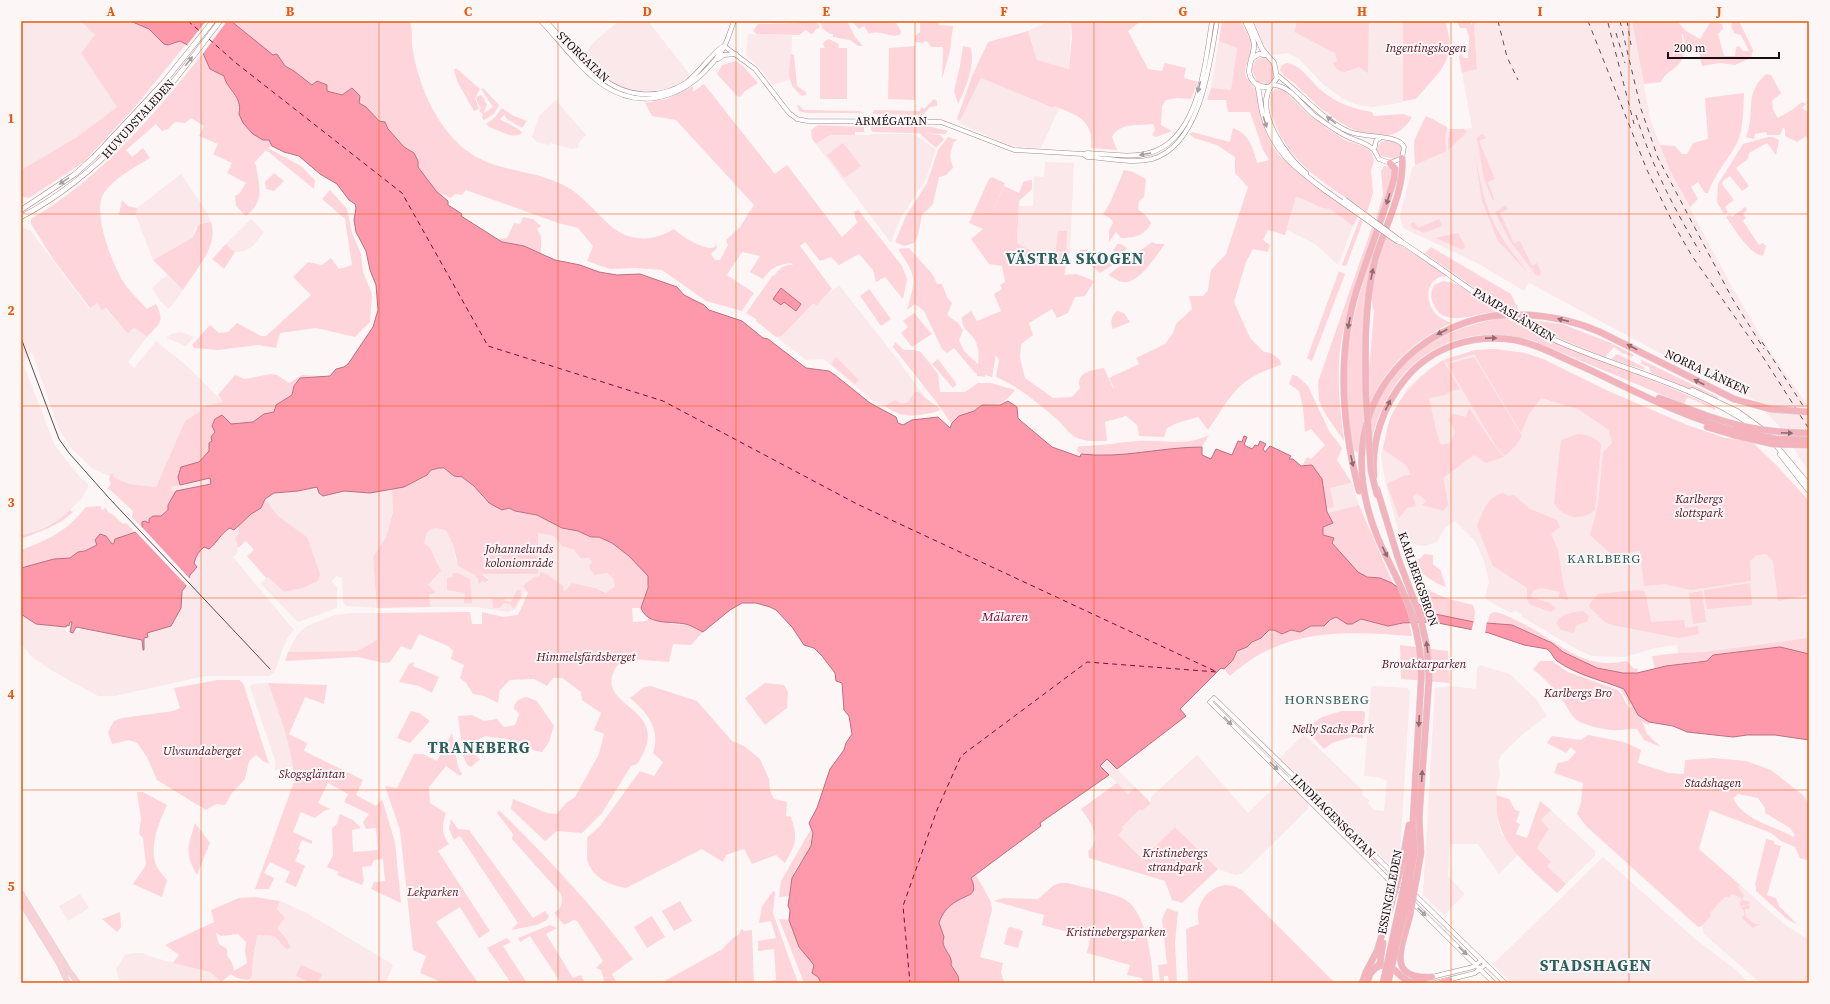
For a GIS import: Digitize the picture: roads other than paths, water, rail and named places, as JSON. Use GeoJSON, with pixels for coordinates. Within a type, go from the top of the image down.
{"type":"FeatureCollection","features":[{"type":"Feature","properties":{"kind":"highway"},"geometry":{"type":"LineString","coordinates":[[1378,495],[1371,471],[1366,396],[1365,338],[1368,298],[1375,260],[1403,176],[1402,158]]}},
{"type":"Feature","properties":{"kind":"highway"},"geometry":{"type":"LineString","coordinates":[[1370,516],[1361,497],[1349,448],[1345,423],[1343,379],[1347,333],[1357,290],[1394,179],[1395,169],[1390,163]]}},
{"type":"Feature","properties":{"kind":"highway","name":"NORRA LÄNKEN"},"geometry":{"type":"LineString","coordinates":[[1370,516],[1362,484],[1362,445],[1366,426],[1379,394],[1392,374],[1408,357],[1426,342],[1465,322],[1492,316],[1518,314],[1549,317],[1579,324],[1600,332],[1734,399],[1770,409],[1809,412]]}},
{"type":"Feature","properties":{"kind":"highway"},"geometry":{"type":"LineString","coordinates":[[1378,495],[1374,471],[1376,442],[1384,413],[1402,383],[1425,360],[1454,345],[1486,338],[1515,340],[1540,347],[1633,389],[1673,412],[1708,427],[1773,444],[1809,445]]}},
{"type":"Feature","properties":{"kind":"highway"},"geometry":{"type":"LineString","coordinates":[[1633,389],[1708,416],[1739,425],[1770,432],[1809,433]]}},
{"type":"Feature","properties":{"kind":"highway"},"geometry":{"type":"LineString","coordinates":[[1734,433],[1776,439],[1809,440]]}},
{"type":"Feature","properties":{"kind":"highway","name":"KARLBERGSBRON"},"geometry":{"type":"LineString","coordinates":[[1378,495],[1419,611],[1427,647],[1429,679],[1420,815]]}},
{"type":"Feature","properties":{"kind":"highway","name":"KARLBERGSBRON"},"geometry":{"type":"LineString","coordinates":[[1370,516],[1410,611],[1420,649],[1422,682],[1413,804]]}},
{"type":"Feature","properties":{"kind":"highway"},"geometry":{"type":"LineString","coordinates":[[1362,980],[1378,951],[1385,929],[1402,863],[1413,804]]}},
{"type":"Feature","properties":{"kind":"highway","name":"ESSINGELEDEN"},"geometry":{"type":"LineString","coordinates":[[1383,983],[1408,867],[1413,804]]}},
{"type":"Feature","properties":{"kind":"highway"},"geometry":{"type":"LineString","coordinates":[[1413,980],[1403,970],[1400,959],[1419,871],[1421,834],[1420,815]]}},
{"type":"Feature","properties":{"kind":"highway","name":"ESSINGELEDEN"},"geometry":{"type":"LineString","coordinates":[[1388,983],[1413,875],[1420,815]]}},
{"type":"Feature","properties":{"kind":"highway"},"geometry":{"type":"LineString","coordinates":[[1368,983],[1370,974],[1377,967],[1381,959],[1385,929]]}},
{"type":"Feature","properties":{"kind":"highway"},"geometry":{"type":"LineString","coordinates":[[1377,967],[1384,965],[1390,966],[1407,981],[1433,980]]}},
{"type":"Feature","properties":{"kind":"highway"},"geometry":{"type":"LineString","coordinates":[[1440,983],[1449,980]]}},
{"type":"Feature","properties":{"kind":"main road","name":"HUVUDSTALEDEN"},"geometry":{"type":"LineString","coordinates":[[21,216],[50,200],[96,165],[156,103],[220,21]]}},
{"type":"Feature","properties":{"kind":"main road"},"geometry":{"type":"LineString","coordinates":[[1245,21],[1254,44],[1250,60],[1249,74],[1257,84],[1264,88],[1273,86],[1277,75],[1274,63],[1267,56],[1259,43],[1250,21]]}},
{"type":"Feature","properties":{"kind":"main road","name":"HUVUDSTALEDEN"},"geometry":{"type":"LineString","coordinates":[[21,210],[85,166],[150,97],[212,22]]}},
{"type":"Feature","properties":{"kind":"main road"},"geometry":{"type":"LineString","coordinates":[[1250,60],[1259,54],[1267,56]]}},
{"type":"Feature","properties":{"kind":"main road","name":"PAMPASLÄNKEN"},"geometry":{"type":"LineString","coordinates":[[1257,84],[1262,113],[1275,146],[1293,166],[1327,189]]}},
{"type":"Feature","properties":{"kind":"main road","name":"PAMPASLÄNKEN"},"geometry":{"type":"LineString","coordinates":[[1273,86],[1267,93],[1266,101],[1275,135],[1280,144],[1303,170],[1327,189],[1397,241],[1403,243],[1487,301],[1531,328],[1584,352],[1656,379],[1723,409],[1764,434],[1783,453],[1809,485]]}},
{"type":"Feature","properties":{"kind":"main road","name":"PAMPASLÄNKEN"},"geometry":{"type":"LineString","coordinates":[[1656,379],[1685,387],[1737,411],[1775,442],[1809,480]]}},
{"type":"Feature","properties":{"kind":"main road"},"geometry":{"type":"LineString","coordinates":[[1764,434],[1809,492]]}},
{"type":"Feature","properties":{"kind":"main road"},"geometry":{"type":"LineString","coordinates":[[21,893],[69,971],[80,983]]}},
{"type":"Feature","properties":{"kind":"main road"},"geometry":{"type":"LineString","coordinates":[[21,902],[60,965],[68,983]]}},
{"type":"Feature","properties":{"kind":"main road"},"geometry":{"type":"LineString","coordinates":[[75,983],[80,983]]}},
{"type":"Feature","properties":{"kind":"street","name":"STORGATAN"},"geometry":{"type":"LineString","coordinates":[[541,21],[598,81],[640,99],[666,96],[689,84],[721,56],[736,54]]}},
{"type":"Feature","properties":{"kind":"street","name":"STORGATAN"},"geometry":{"type":"LineString","coordinates":[[546,21],[601,78],[618,90],[647,95],[662,93],[676,88],[697,74],[718,48],[724,46]]}},
{"type":"Feature","properties":{"kind":"street","name":"STORGATAN"},"geometry":{"type":"LineString","coordinates":[[709,67],[722,51],[734,21]]}},
{"type":"Feature","properties":{"kind":"street","name":"ARMÉGATAN"},"geometry":{"type":"LineString","coordinates":[[1199,100],[1212,21]]}},
{"type":"Feature","properties":{"kind":"street","name":"ARMÉGATAN"},"geometry":{"type":"LineString","coordinates":[[724,46],[755,69],[789,113],[797,119],[807,121],[940,122],[1014,150],[1083,154],[1087,157],[1120,159],[1152,158],[1174,145],[1199,100],[1217,21]]}},
{"type":"Feature","properties":{"kind":"street"},"geometry":{"type":"LineString","coordinates":[[1273,86],[1283,86],[1314,115],[1346,136],[1368,144],[1374,150],[1379,159],[1390,163],[1402,158],[1404,147],[1399,140],[1348,132],[1318,110],[1290,83],[1277,75]]}},
{"type":"Feature","properties":{"kind":"street"},"geometry":{"type":"LineString","coordinates":[[1374,150],[1376,141],[1380,138]]}},
{"type":"Feature","properties":{"kind":"street","name":"LINDHAGENSGATAN"},"geometry":{"type":"LineString","coordinates":[[1494,983],[1210,702],[1214,698],[1505,983]]}},
{"type":"Feature","properties":{"kind":"street"},"geometry":{"type":"LineString","coordinates":[[1449,937],[1454,933]]}},
{"type":"Feature","properties":{"kind":"street"},"geometry":{"type":"LineString","coordinates":[[1433,980],[1476,966],[1482,960]]}},
{"type":"Feature","properties":{"kind":"street"},"geometry":{"type":"LineString","coordinates":[[1433,980],[1449,980],[1481,970],[1486,964]]}},
{"type":"Feature","properties":{"kind":"water","name":"Mälaren"},"geometry":{"type":"Polygon","coordinates":[[[130,21],[231,21],[273,55],[277,54],[285,66],[312,85],[317,81],[327,85],[327,91],[342,95],[352,88],[360,96],[359,103],[366,107],[379,121],[385,122],[388,129],[404,147],[414,153],[418,161],[418,167],[436,191],[448,201],[448,205],[462,214],[461,216],[502,242],[524,246],[555,260],[580,265],[599,272],[617,275],[640,274],[677,287],[684,295],[704,305],[709,310],[742,321],[763,338],[768,339],[806,368],[829,371],[870,403],[896,417],[898,423],[903,425],[912,420],[938,417],[950,428],[952,423],[959,416],[974,411],[982,405],[1000,405],[1008,401],[1017,407],[1018,418],[1052,447],[1080,457],[1081,454],[1111,455],[1202,447],[1202,455],[1211,459],[1216,449],[1232,455],[1238,441],[1242,442],[1244,436],[1247,437],[1244,445],[1252,449],[1255,445],[1258,446],[1260,441],[1266,444],[1263,449],[1265,452],[1270,446],[1291,456],[1289,459],[1293,459],[1301,466],[1312,465],[1322,479],[1327,512],[1333,523],[1323,527],[1323,535],[1334,538],[1332,543],[1358,572],[1367,577],[1380,578],[1392,583],[1430,613],[1474,622],[1512,625],[1552,643],[1563,652],[1597,668],[1623,673],[1637,673],[1666,666],[1707,661],[1713,655],[1780,647],[1809,654],[1809,740],[1775,735],[1747,735],[1733,737],[1687,732],[1673,726],[1649,722],[1638,715],[1624,689],[1589,677],[1565,666],[1557,661],[1547,649],[1524,645],[1489,633],[1433,622],[1403,623],[1388,626],[1361,619],[1352,624],[1347,624],[1336,617],[1324,626],[1311,626],[1300,632],[1291,630],[1282,634],[1274,630],[1269,630],[1261,638],[1252,642],[1247,647],[1237,651],[1233,660],[1224,669],[1221,668],[1180,709],[1186,716],[1117,769],[1107,759],[1100,766],[1109,775],[1040,823],[1041,826],[971,878],[974,888],[971,894],[951,905],[942,916],[939,923],[944,937],[943,945],[950,958],[951,965],[958,976],[959,983],[821,983],[818,977],[812,973],[814,965],[799,947],[789,920],[790,910],[788,906],[792,878],[811,846],[813,833],[809,823],[817,808],[830,769],[844,750],[846,743],[852,734],[849,716],[844,710],[842,683],[836,681],[835,673],[822,656],[814,648],[804,645],[792,627],[776,610],[770,607],[756,603],[742,603],[730,610],[703,632],[689,625],[662,622],[649,618],[644,614],[641,608],[648,588],[648,576],[629,556],[612,543],[599,537],[591,537],[578,531],[562,528],[537,515],[515,511],[509,508],[502,510],[489,503],[474,486],[462,477],[454,476],[444,468],[439,468],[431,470],[427,475],[404,487],[370,493],[344,491],[323,496],[319,493],[317,487],[298,491],[274,493],[265,499],[261,508],[251,514],[234,530],[230,528],[209,549],[204,547],[201,550],[194,563],[197,567],[190,575],[186,586],[182,591],[181,608],[171,626],[147,633],[148,637],[144,638],[144,650],[142,640],[76,627],[73,633],[70,632],[72,622],[70,622],[69,626],[67,625],[66,627],[36,624],[21,614],[21,568],[54,559],[70,558],[78,552],[85,551],[97,545],[95,540],[100,534],[106,536],[112,544],[114,543],[115,539],[139,531],[142,528],[142,522],[145,521],[149,523],[149,519],[153,516],[161,516],[168,510],[168,505],[176,491],[211,484],[210,478],[180,485],[178,477],[181,467],[199,462],[209,451],[209,443],[212,441],[211,437],[215,432],[212,426],[215,419],[222,415],[231,424],[253,422],[264,414],[274,412],[276,405],[292,395],[294,386],[300,378],[330,376],[336,369],[344,367],[348,364],[373,327],[378,310],[376,285],[370,270],[366,251],[356,232],[354,220],[356,208],[355,204],[349,200],[337,184],[320,174],[299,156],[284,152],[272,146],[269,140],[263,140],[253,134],[243,123],[239,114],[239,102],[224,76],[210,69],[203,53],[180,41],[168,45],[164,44],[149,29],[130,21]]]}},
{"type":"Feature","properties":{"kind":"water"},"geometry":{"type":"Polygon","coordinates":[[[781,288],[801,304],[796,311],[784,302],[781,305],[773,299],[781,288]]]}},
{"type":"Feature","properties":{"kind":"tram line"},"geometry":{"type":"LineString","coordinates":[[21,338],[59,439],[69,453],[109,498],[270,669]]}},
{"type":"Feature","properties":{"kind":"railway"},"geometry":{"type":"LineString","coordinates":[[1498,21],[1507,57],[1518,80]]}},
{"type":"Feature","properties":{"kind":"railway"},"geometry":{"type":"LineString","coordinates":[[1588,21],[1647,170],[1674,225],[1692,256],[1761,354],[1809,429]]}},
{"type":"Feature","properties":{"kind":"railway"},"geometry":{"type":"LineString","coordinates":[[1620,21],[1641,109],[1658,158],[1732,298],[1764,349]]}},
{"type":"Feature","properties":{"kind":"railway"},"geometry":{"type":"LineString","coordinates":[[1627,21],[1631,45]]}},
{"type":"Feature","properties":{"kind":"railway"},"geometry":{"type":"LineString","coordinates":[[1608,23],[1634,124]]}},
{"type":"Feature","properties":{"kind":"railway"},"geometry":{"type":"LineString","coordinates":[[1616,33],[1625,63]]}},
{"type":"Feature","properties":{"kind":"railway"},"geometry":{"type":"LineString","coordinates":[[1636,115],[1656,169],[1681,219],[1700,252]]}},
{"type":"Feature","properties":{"kind":"railway"},"geometry":{"type":"LineString","coordinates":[[1762,342],[1809,415]]}},
{"type":"Feature","properties":{"kind":"district","name":"VÄSTRA SKOGEN"},"geometry":{"type":"Point","coordinates":[1075,258]}},
{"type":"Feature","properties":{"kind":"district","name":"KARLBERG"},"geometry":{"type":"Point","coordinates":[1604,558]}},
{"type":"Feature","properties":{"kind":"district","name":"HORNSBERG"},"geometry":{"type":"Point","coordinates":[1327,699]}},
{"type":"Feature","properties":{"kind":"district","name":"TRANEBERG"},"geometry":{"type":"Point","coordinates":[479,747]}},
{"type":"Feature","properties":{"kind":"district","name":"STADSHAGEN"},"geometry":{"type":"Point","coordinates":[1596,965]}},
{"type":"Feature","properties":{"kind":"park label","name":"Ingentingskogen"},"geometry":{"type":"Point","coordinates":[1426,48]}},
{"type":"Feature","properties":{"kind":"park label","name":"Karlbergs slottspark"},"geometry":{"type":"Point","coordinates":[1699,506]}},
{"type":"Feature","properties":{"kind":"park label","name":"Johannelunds koloniområde"},"geometry":{"type":"Point","coordinates":[519,556]}},
{"type":"Feature","properties":{"kind":"park label","name":"Himmelsfärdsberget"},"geometry":{"type":"Point","coordinates":[586,657]}},
{"type":"Feature","properties":{"kind":"park label","name":"Brovaktarparken"},"geometry":{"type":"Point","coordinates":[1424,664]}},
{"type":"Feature","properties":{"kind":"park label","name":"Karlbergs Bro"},"geometry":{"type":"Point","coordinates":[1578,693]}},
{"type":"Feature","properties":{"kind":"park label","name":"Nelly Sachs Park"},"geometry":{"type":"Point","coordinates":[1333,729]}},
{"type":"Feature","properties":{"kind":"park label","name":"Ulvsundaberget"},"geometry":{"type":"Point","coordinates":[202,751]}},
{"type":"Feature","properties":{"kind":"park label","name":"Skogsgläntan"},"geometry":{"type":"Point","coordinates":[312,774]}},
{"type":"Feature","properties":{"kind":"park label","name":"Stadshagen"},"geometry":{"type":"Point","coordinates":[1713,783]}},
{"type":"Feature","properties":{"kind":"park label","name":"Kristinebergs strandpark"},"geometry":{"type":"Point","coordinates":[1175,860]}},
{"type":"Feature","properties":{"kind":"park label","name":"Lekparken"},"geometry":{"type":"Point","coordinates":[433,892]}},
{"type":"Feature","properties":{"kind":"park label","name":"Kristinebergsparken"},"geometry":{"type":"Point","coordinates":[1116,932]}}]}
